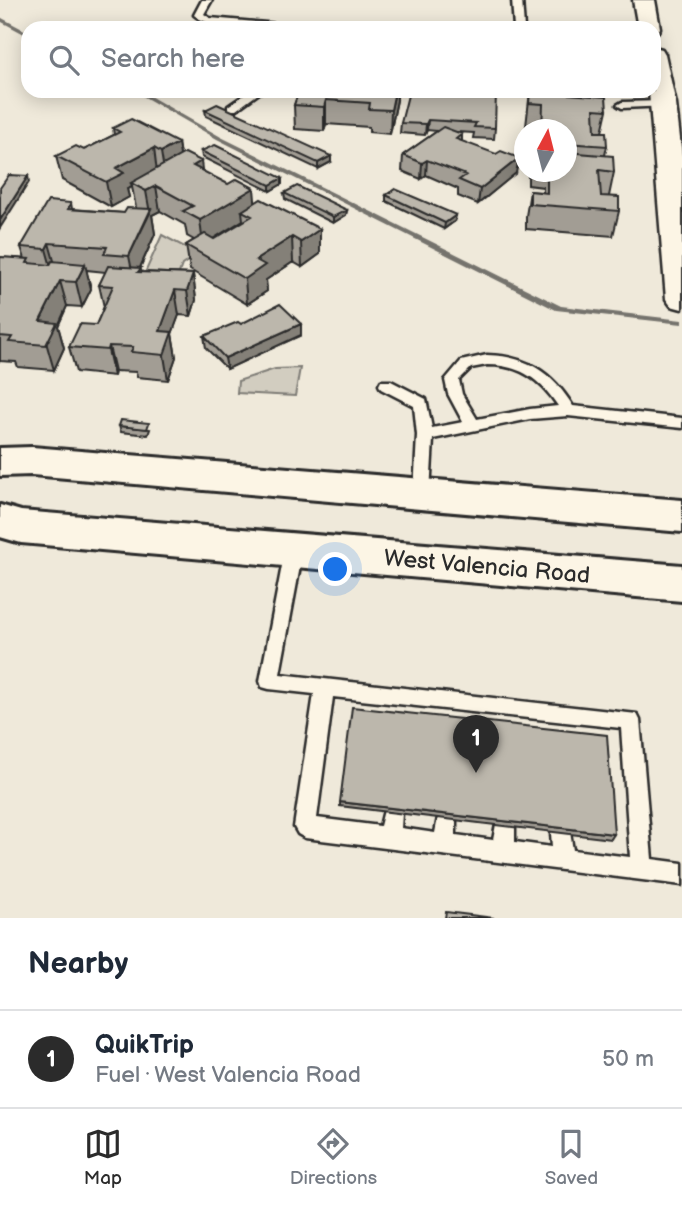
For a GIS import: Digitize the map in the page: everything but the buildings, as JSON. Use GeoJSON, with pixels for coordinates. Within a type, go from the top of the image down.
{"type":"FeatureCollection","features":[{"type":"Feature","properties":{"kind":"main road"},"geometry":{"type":"LineString","coordinates":[[0,462],[32,461],[682,516]]}},
{"type":"Feature","properties":{"kind":"main road","name":"West Valencia Road"},"geometry":{"type":"LineString","coordinates":[[0,520],[21,527],[682,583]]}},
{"type":"Feature","properties":{"kind":"street"},"geometry":{"type":"LineString","coordinates":[[644,0],[648,21]]}},
{"type":"Feature","properties":{"kind":"street"},"geometry":{"type":"LineString","coordinates":[[661,89],[682,299]]}},
{"type":"Feature","properties":{"kind":"lane"},"geometry":{"type":"LineString","coordinates":[[207,0],[199,15],[214,21]]}},
{"type":"Feature","properties":{"kind":"lane"},"geometry":{"type":"LineString","coordinates":[[517,0],[518,21]]}},
{"type":"Feature","properties":{"kind":"lane"},"geometry":{"type":"LineString","coordinates":[[232,108],[247,98]]}},
{"type":"Feature","properties":{"kind":"lane"},"geometry":{"type":"LineString","coordinates":[[622,105],[664,104]]}},
{"type":"Feature","properties":{"kind":"lane"},"geometry":{"type":"LineString","coordinates":[[472,424],[455,394],[452,380],[458,369],[474,360],[507,359],[530,367],[557,392],[568,411]]}},
{"type":"Feature","properties":{"kind":"lane"},"geometry":{"type":"LineString","coordinates":[[386,385],[421,403],[425,435],[422,493]]}},
{"type":"Feature","properties":{"kind":"lane"},"geometry":{"type":"LineString","coordinates":[[425,435],[530,414],[568,411],[682,423]]}},
{"type":"Feature","properties":{"kind":"lane"},"geometry":{"type":"LineString","coordinates":[[293,550],[269,681],[630,720],[642,870]]}},
{"type":"Feature","properties":{"kind":"lane"},"geometry":{"type":"LineString","coordinates":[[325,686],[305,827],[682,874]]}},
{"type":"Feature","properties":{"kind":"lane"},"geometry":{"type":"LineString","coordinates":[[399,717],[401,695]]}},
{"type":"Feature","properties":{"kind":"lane"},"geometry":{"type":"LineString","coordinates":[[449,723],[452,701]]}},
{"type":"Feature","properties":{"kind":"lane"},"geometry":{"type":"LineString","coordinates":[[502,728],[503,705]]}},
{"type":"Feature","properties":{"kind":"lane"},"geometry":{"type":"LineString","coordinates":[[557,712],[557,734]]}},
{"type":"Feature","properties":{"kind":"lane"},"geometry":{"type":"LineString","coordinates":[[390,838],[392,813]]}},
{"type":"Feature","properties":{"kind":"lane"},"geometry":{"type":"LineString","coordinates":[[445,844],[446,819]]}},
{"type":"Feature","properties":{"kind":"lane"},"geometry":{"type":"LineString","coordinates":[[504,826],[504,852]]}},
{"type":"Feature","properties":{"kind":"lane"},"geometry":{"type":"LineString","coordinates":[[562,833],[563,859]]}},
{"type":"Feature","properties":{"kind":"shaded area"},"geometry":{"type":"Polygon","coordinates":[[[162,235],[198,254],[182,265],[176,281],[140,284],[162,235]]]}},
{"type":"Feature","properties":{"kind":"shaded area"},"geometry":{"type":"Polygon","coordinates":[[[300,368],[295,396],[237,393],[238,381],[275,369],[300,368]]]}},
{"type":"Feature","properties":{"kind":"waterway"},"geometry":{"type":"LineString","coordinates":[[0,19],[21,30]]}},
{"type":"Feature","properties":{"kind":"waterway"},"geometry":{"type":"LineString","coordinates":[[149,98],[219,138],[559,308],[682,322]]}},
{"type":"Feature","properties":{"kind":"place","name":"QuikTrip"},"geometry":{"type":"Point","coordinates":[476,773]}}]}
